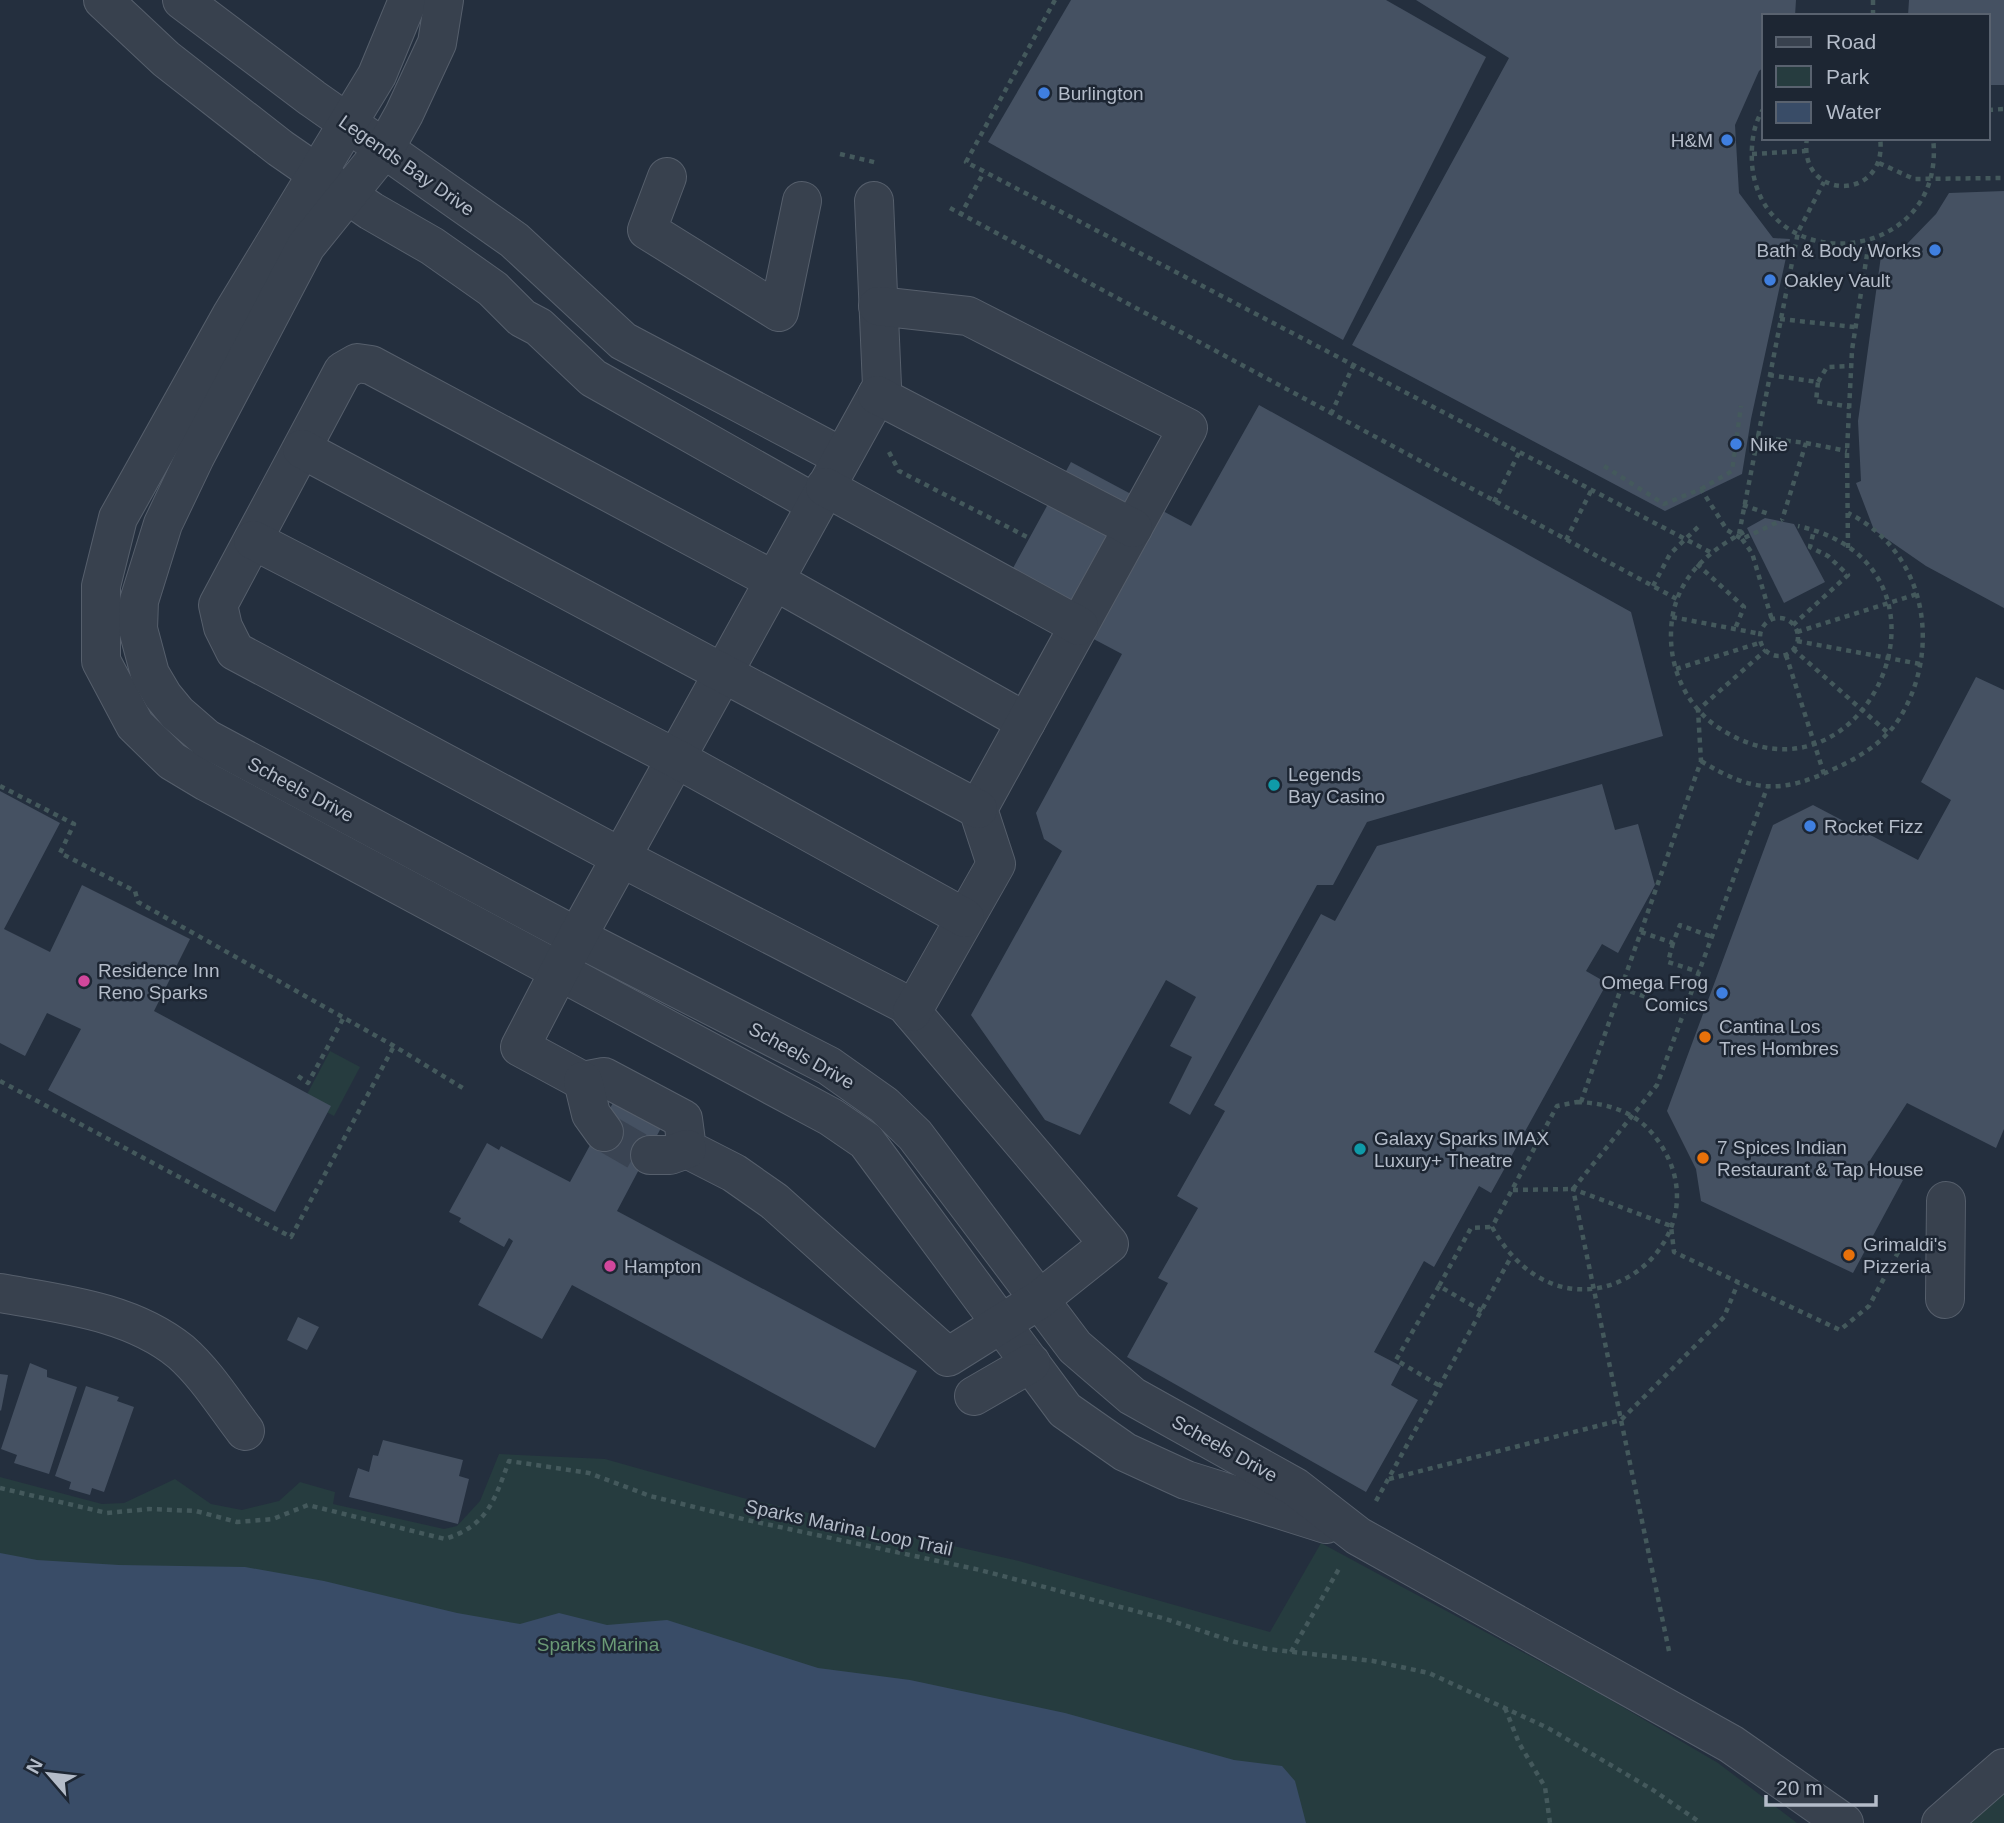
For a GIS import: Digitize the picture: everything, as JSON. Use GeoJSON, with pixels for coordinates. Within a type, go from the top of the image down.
{"type":"FeatureCollection","features":[{"type":"Feature","properties":{"kind":"street"},"geometry":{"type":"LineString","coordinates":[[103,0],[166,59],[279,148],[345,193],[432,246],[493,289],[522,318],[539,327],[593,379],[828,483],[1079,626]]}},
{"type":"Feature","properties":{"kind":"street","name":"Legends Bay Drive"},"geometry":{"type":"LineString","coordinates":[[182,0],[514,240],[623,341],[828,483]]}},
{"type":"Feature","properties":{"kind":"street"},"geometry":{"type":"LineString","coordinates":[[345,193],[349,123],[377,75],[408,0]]}},
{"type":"Feature","properties":{"kind":"street"},"geometry":{"type":"LineString","coordinates":[[444,0],[437,43],[384,148],[232,314],[118,518],[101,586],[101,661],[135,725],[172,761],[559,973],[831,1117],[866,1141],[1003,1322],[1065,1410],[1125,1452],[1186,1480],[1358,1536]]}},
{"type":"Feature","properties":{"kind":"street"},"geometry":{"type":"LineString","coordinates":[[667,177],[648,230],[779,312],[802,201]]}},
{"type":"Feature","properties":{"kind":"street","name":"Scheels Drive"},"geometry":{"type":"LineString","coordinates":[[345,193],[306,246],[195,457],[163,524],[139,601],[138,629],[150,674],[177,713],[208,739],[577,937],[829,1066],[865,1091],[915,1135],[1075,1347],[1132,1396],[1295,1487],[1358,1536],[1703,1727],[1772,1770],[1844,1823]]}},
{"type":"Feature","properties":{"kind":"street"},"geometry":{"type":"LineString","coordinates":[[874,201],[882,386],[775,581],[723,674],[677,759],[622,858],[577,937],[520,1047],[583,1081],[604,1077],[683,1119],[669,1152],[734,1173],[774,1201],[948,1357],[1039,1300],[1110,1244],[905,1004],[622,858],[235,651],[223,627],[218,605],[343,371],[357,363],[371,365],[775,581],[1026,722]]}},
{"type":"Feature","properties":{"kind":"street"},"geometry":{"type":"LineString","coordinates":[[878,306],[968,316],[1188,428],[978,809]]}},
{"type":"Feature","properties":{"kind":"street"},"geometry":{"type":"LineString","coordinates":[[877,395],[1133,528]]}},
{"type":"Feature","properties":{"kind":"street"},"geometry":{"type":"LineString","coordinates":[[302,449],[978,809],[996,864],[912,1012]]}},
{"type":"Feature","properties":{"kind":"street"},"geometry":{"type":"LineString","coordinates":[[253,540],[677,759],[965,918]]}},
{"type":"Feature","properties":{"kind":"street"},"geometry":{"type":"LineString","coordinates":[[330,849],[364,845],[533,936],[577,937]]}},
{"type":"Feature","properties":{"kind":"street"},"geometry":{"type":"LineString","coordinates":[[559,973],[603,971],[838,1094],[865,1091]]}},
{"type":"Feature","properties":{"kind":"street"},"geometry":{"type":"LineString","coordinates":[[583,1081],[591,1114],[604,1132]]}},
{"type":"Feature","properties":{"kind":"street"},"geometry":{"type":"LineString","coordinates":[[1945,1298],[1946,1201]]}},
{"type":"Feature","properties":{"kind":"street"},"geometry":{"type":"LineString","coordinates":[[0,1293],[90,1310],[152,1333],[197,1368],[244,1431]]}},
{"type":"Feature","properties":{"kind":"street"},"geometry":{"type":"LineString","coordinates":[[974,1396],[1031,1363]]}},
{"type":"Feature","properties":{"kind":"street"},"geometry":{"type":"LineString","coordinates":[[1941,1823],[2004,1768]]}},
{"type":"Feature","properties":{"kind":"path"},"geometry":{"type":"LineString","coordinates":[[1055,0],[966,162],[1710,552]]}},
{"type":"Feature","properties":{"kind":"path"},"geometry":{"type":"LineString","coordinates":[[1762,111],[1752,154],[1753,173],[1764,200],[1782,223],[1807,238],[1835,245],[1869,241],[1890,233],[1912,214],[1931,180],[1936,158],[1933,140]]}},
{"type":"Feature","properties":{"kind":"path"},"geometry":{"type":"LineString","coordinates":[[1807,140],[1805,151],[1815,174],[1824,182],[1850,187],[1862,182],[1879,163],[1880,140]]}},
{"type":"Feature","properties":{"kind":"path"},"geometry":{"type":"LineString","coordinates":[[1752,154],[1805,151]]}},
{"type":"Feature","properties":{"kind":"path"},"geometry":{"type":"LineString","coordinates":[[840,154],[878,163]]}},
{"type":"Feature","properties":{"kind":"path"},"geometry":{"type":"LineString","coordinates":[[1879,163],[1914,179],[2004,178]]}},
{"type":"Feature","properties":{"kind":"path"},"geometry":{"type":"LineString","coordinates":[[960,216],[984,172]]}},
{"type":"Feature","properties":{"kind":"path"},"geometry":{"type":"LineString","coordinates":[[1772,620],[1752,553],[1741,535],[1743,505],[1798,232],[1824,182]]}},
{"type":"Feature","properties":{"kind":"path"},"geometry":{"type":"LineString","coordinates":[[950,208],[960,216],[1677,599]]}},
{"type":"Feature","properties":{"kind":"path"},"geometry":{"type":"LineString","coordinates":[[1848,548],[1847,451],[1851,366],[1854,327],[1869,241]]}},
{"type":"Feature","properties":{"kind":"path"},"geometry":{"type":"LineString","coordinates":[[1780,318],[1854,327]]}},
{"type":"Feature","properties":{"kind":"path"},"geometry":{"type":"LineString","coordinates":[[1331,414],[1354,364]]}},
{"type":"Feature","properties":{"kind":"path"},"geometry":{"type":"LineString","coordinates":[[1850,407],[1816,401],[1818,382],[1827,367],[1851,366]]}},
{"type":"Feature","properties":{"kind":"path"},"geometry":{"type":"LineString","coordinates":[[1769,375],[1818,382]]}},
{"type":"Feature","properties":{"kind":"path"},"geometry":{"type":"LineString","coordinates":[[1604,466],[1664,504],[1732,471],[1741,407]]}},
{"type":"Feature","properties":{"kind":"path"},"geometry":{"type":"LineString","coordinates":[[1756,437],[1847,451]]}},
{"type":"Feature","properties":{"kind":"path"},"geometry":{"type":"LineString","coordinates":[[883,442],[899,471],[1031,539]]}},
{"type":"Feature","properties":{"kind":"path"},"geometry":{"type":"LineString","coordinates":[[1798,526],[1814,530],[1848,548],[1875,575],[1888,604],[1892,628],[1889,659],[1883,682],[1863,710],[1834,734],[1814,742],[1782,747],[1746,742],[1721,729],[1698,710],[1680,683],[1671,649],[1672,617],[1677,599],[1697,564],[1710,552],[1741,535],[1782,520],[1806,443]]}},
{"type":"Feature","properties":{"kind":"path"},"geometry":{"type":"LineString","coordinates":[[1494,502],[1520,451]]}},
{"type":"Feature","properties":{"kind":"path"},"geometry":{"type":"LineString","coordinates":[[1701,488],[1727,530],[1741,535]]}},
{"type":"Feature","properties":{"kind":"path"},"geometry":{"type":"LineString","coordinates":[[1566,540],[1592,489]]}},
{"type":"Feature","properties":{"kind":"path"},"geometry":{"type":"LineString","coordinates":[[1743,505],[1769,514]]}},
{"type":"Feature","properties":{"kind":"path"},"geometry":{"type":"LineString","coordinates":[[1701,761],[1720,773],[1767,788],[1787,788],[1865,754],[1898,721],[1918,680],[1925,635],[1917,594],[1894,550],[1860,519],[1848,513]]}},
{"type":"Feature","properties":{"kind":"path"},"geometry":{"type":"LineString","coordinates":[[1653,586],[1670,554],[1699,526]]}},
{"type":"Feature","properties":{"kind":"path"},"geometry":{"type":"LineString","coordinates":[[1793,625],[1848,575],[1828,556],[1810,547],[1814,530]]}},
{"type":"Feature","properties":{"kind":"path"},"geometry":{"type":"LineString","coordinates":[[1697,564],[1745,607],[1735,629]]}},
{"type":"Feature","properties":{"kind":"path"},"geometry":{"type":"LineString","coordinates":[[1797,632],[1917,594]]}},
{"type":"Feature","properties":{"kind":"path"},"geometry":{"type":"LineString","coordinates":[[1672,617],[1761,634]]}},
{"type":"Feature","properties":{"kind":"path"},"geometry":{"type":"LineString","coordinates":[[1782,619],[1793,625],[1797,632],[1797,641],[1786,655],[1774,655],[1766,650],[1762,642],[1761,634],[1772,620],[1782,619]]}},
{"type":"Feature","properties":{"kind":"path"},"geometry":{"type":"LineString","coordinates":[[1797,641],[1920,664]]}},
{"type":"Feature","properties":{"kind":"path"},"geometry":{"type":"LineString","coordinates":[[1676,669],[1762,642]]}},
{"type":"Feature","properties":{"kind":"path"},"geometry":{"type":"LineString","coordinates":[[1793,649],[1887,732]]}},
{"type":"Feature","properties":{"kind":"path"},"geometry":{"type":"LineString","coordinates":[[1698,710],[1766,650]]}},
{"type":"Feature","properties":{"kind":"path"},"geometry":{"type":"LineString","coordinates":[[1786,655],[1824,774]]}},
{"type":"Feature","properties":{"kind":"path"},"geometry":{"type":"LineString","coordinates":[[1581,1102],[1701,761],[1698,710]]}},
{"type":"Feature","properties":{"kind":"path"},"geometry":{"type":"LineString","coordinates":[[0,786],[74,824],[60,853],[135,891],[138,902],[344,1017],[466,1090]]}},
{"type":"Feature","properties":{"kind":"path"},"geometry":{"type":"LineString","coordinates":[[1669,1651],[1573,1189],[1657,1085],[1767,788]]}},
{"type":"Feature","properties":{"kind":"path"},"geometry":{"type":"LineString","coordinates":[[1699,972],[1668,962],[1673,943],[1680,925],[1712,937]]}},
{"type":"Feature","properties":{"kind":"path"},"geometry":{"type":"LineString","coordinates":[[1641,932],[1673,943]]}},
{"type":"Feature","properties":{"kind":"path"},"geometry":{"type":"LineString","coordinates":[[1621,988],[1685,1011]]}},
{"type":"Feature","properties":{"kind":"path"},"geometry":{"type":"LineString","coordinates":[[298,1076],[308,1083],[344,1017]]}},
{"type":"Feature","properties":{"kind":"path"},"geometry":{"type":"LineString","coordinates":[[0,1081],[291,1237],[394,1046]]}},
{"type":"Feature","properties":{"kind":"path"},"geometry":{"type":"LineString","coordinates":[[1492,1227],[1557,1106],[1581,1102],[1598,1103],[1631,1115],[1653,1134],[1670,1162],[1676,1194],[1671,1226],[1674,1252],[1840,1329],[1869,1306],[1902,1245]]}},
{"type":"Feature","properties":{"kind":"path"},"geometry":{"type":"LineString","coordinates":[[1512,1190],[1573,1189],[1671,1226]]}},
{"type":"Feature","properties":{"kind":"path"},"geometry":{"type":"LineString","coordinates":[[1492,1227],[1511,1257],[1532,1275],[1551,1285],[1592,1289],[1615,1284],[1644,1267],[1656,1255],[1671,1226]]}},
{"type":"Feature","properties":{"kind":"path"},"geometry":{"type":"LineString","coordinates":[[1440,1386],[1396,1360],[1471,1228],[1492,1227]]}},
{"type":"Feature","properties":{"kind":"path"},"geometry":{"type":"LineString","coordinates":[[1291,1652],[1511,1257]]}},
{"type":"Feature","properties":{"kind":"path"},"geometry":{"type":"LineString","coordinates":[[1388,1479],[1621,1420],[1724,1317],[1738,1283]]}},
{"type":"Feature","properties":{"kind":"path"},"geometry":{"type":"LineString","coordinates":[[1438,1286],[1482,1311]]}},
{"type":"Feature","properties":{"kind":"path","name":"Sparks Marina Loop Trail"},"geometry":{"type":"LineString","coordinates":[[0,1488],[107,1513],[149,1509],[197,1511],[237,1522],[273,1519],[308,1505],[445,1539],[466,1532],[482,1519],[494,1500],[509,1461],[589,1473],[650,1496],[747,1520],[980,1570],[1166,1619],[1235,1642],[1291,1652],[1373,1661],[1429,1673],[1548,1728],[1653,1790],[1701,1823]]}},
{"type":"Feature","properties":{"kind":"path"},"geometry":{"type":"LineString","coordinates":[[1505,1708],[1520,1743],[1545,1787],[1550,1823]]}},
{"type":"Feature","properties":{"kind":"green space"},"geometry":{"type":"Polygon","coordinates":[[[330,1051],[360,1067],[334,1116],[304,1100],[330,1051]]]}},
{"type":"Feature","properties":{"kind":"green space","name":"Sparks Marina"},"geometry":{"type":"Polygon","coordinates":[[[499,1454],[605,1459],[743,1498],[1019,1561],[1270,1632],[1321,1543],[1602,1695],[1718,1763],[1797,1823],[0,1823],[0,1477],[102,1504],[124,1503],[175,1479],[211,1504],[242,1510],[279,1501],[300,1482],[335,1492],[333,1504],[444,1529],[457,1526],[480,1501],[499,1454]]]}},
{"type":"Feature","properties":{"kind":"green space"},"geometry":{"type":"Polygon","coordinates":[[[2004,1792],[2004,1823],[1967,1823],[2004,1792]]]}},
{"type":"Feature","properties":{"kind":"water"},"geometry":{"type":"Polygon","coordinates":[[[0,1553],[37,1560],[119,1565],[245,1567],[324,1581],[457,1613],[520,1624],[559,1613],[607,1625],[667,1620],[818,1668],[910,1680],[1065,1713],[1234,1760],[1282,1766],[1295,1781],[1306,1823],[0,1823],[0,1553]]]}},
{"type":"Feature","properties":{"kind":"building"},"geometry":{"type":"Polygon","coordinates":[[[1071,0],[1386,0],[1486,57],[1343,340],[988,142],[1071,0]]]}},
{"type":"Feature","properties":{"kind":"building"},"geometry":{"type":"Polygon","coordinates":[[[1416,0],[1796,0],[1795,14],[1762,14],[1762,69],[1735,125],[1739,193],[1773,238],[1790,239],[1751,419],[1742,474],[1665,511],[1352,345],[1509,58],[1416,0]]]}},
{"type":"Feature","properties":{"kind":"building"},"geometry":{"type":"Polygon","coordinates":[[[1909,0],[2004,0],[2004,85],[1990,85],[1990,14],[1908,14],[1909,0]]]}},
{"type":"Feature","properties":{"kind":"building"},"geometry":{"type":"Polygon","coordinates":[[[2004,191],[2004,608],[1926,566],[1874,530],[1856,483],[1861,481],[1858,421],[1881,256],[1904,247],[1936,214],[1949,193],[2004,191]]]}},
{"type":"Feature","properties":{"kind":"building","name":"Legends Bay Casino"},"geometry":{"type":"Polygon","coordinates":[[[1259,405],[1631,612],[1663,736],[1367,822],[1333,885],[1317,885],[1190,1115],[1169,1103],[1192,1057],[1170,1046],[1196,997],[1166,980],[1080,1135],[1045,1120],[971,1015],[1062,851],[1044,839],[1036,813],[1122,654],[1001,590],[1071,462],[1191,526],[1259,405]]]}},
{"type":"Feature","properties":{"kind":"building"},"geometry":{"type":"Polygon","coordinates":[[[1765,518],[1794,524],[1825,582],[1784,603],[1747,528],[1765,518]]]}},
{"type":"Feature","properties":{"kind":"building"},"geometry":{"type":"Polygon","coordinates":[[[1976,677],[2004,690],[2004,1129],[1996,1148],[1907,1103],[1867,1165],[1903,1180],[1853,1273],[1701,1201],[1696,1169],[1667,1111],[1773,825],[1813,805],[1918,860],[1951,800],[1921,782],[1976,677]]]}},
{"type":"Feature","properties":{"kind":"building","name":"Galaxy Sparks IMAX Luxury+ Theatre"},"geometry":{"type":"Polygon","coordinates":[[[1602,784],[1615,830],[1638,824],[1655,885],[1618,953],[1602,944],[1586,971],[1607,983],[1491,1193],[1479,1186],[1434,1267],[1424,1261],[1374,1352],[1401,1366],[1391,1385],[1418,1400],[1366,1492],[1127,1357],[1168,1283],[1158,1278],[1198,1208],[1177,1196],[1225,1111],[1214,1105],[1321,914],[1335,921],[1377,846],[1602,784]]]}},
{"type":"Feature","properties":{"kind":"building","name":"Residence Inn Reno Sparks"},"geometry":{"type":"Polygon","coordinates":[[[0,791],[60,823],[4,929],[50,952],[82,885],[190,939],[154,1011],[331,1106],[275,1212],[48,1090],[81,1029],[47,1013],[25,1056],[0,1043],[0,791]]]}},
{"type":"Feature","properties":{"kind":"building","name":"Hampton"},"geometry":{"type":"Polygon","coordinates":[[[614,1101],[662,1126],[617,1211],[917,1371],[875,1448],[572,1285],[542,1339],[478,1305],[513,1241],[509,1238],[504,1247],[459,1222],[461,1218],[449,1212],[487,1143],[499,1150],[501,1146],[570,1182],[614,1101]]]}},
{"type":"Feature","properties":{"kind":"building"},"geometry":{"type":"Polygon","coordinates":[[[298,1317],[319,1327],[307,1350],[287,1340],[298,1317]]]}},
{"type":"Feature","properties":{"kind":"building"},"geometry":{"type":"Polygon","coordinates":[[[30,1363],[47,1370],[47,1377],[77,1387],[49,1474],[14,1463],[17,1455],[1,1449],[30,1363]]]}},
{"type":"Feature","properties":{"kind":"building"},"geometry":{"type":"Polygon","coordinates":[[[0,1374],[8,1375],[1,1411],[0,1410],[0,1374]]]}},
{"type":"Feature","properties":{"kind":"building"},"geometry":{"type":"Polygon","coordinates":[[[86,1386],[119,1397],[117,1401],[134,1407],[104,1492],[92,1488],[90,1495],[69,1489],[71,1482],[55,1476],[86,1386]]]}},
{"type":"Feature","properties":{"kind":"building"},"geometry":{"type":"Polygon","coordinates":[[[383,1440],[463,1460],[459,1476],[469,1479],[458,1524],[349,1497],[358,1468],[369,1472],[373,1455],[378,1456],[383,1440]]]}},
{"type":"Feature","properties":{"kind":"tunnel"},"geometry":{"type":"LineString","coordinates":[[604,1132],[637,1151],[650,1155]]}},
{"type":"Feature","properties":{"kind":"place","name":"Burlington"},"geometry":{"type":"Point","coordinates":[1044,93]}},
{"type":"Feature","properties":{"kind":"place","name":"H&M"},"geometry":{"type":"Point","coordinates":[1727,140]}},
{"type":"Feature","properties":{"kind":"place","name":"Bath & Body Works"},"geometry":{"type":"Point","coordinates":[1935,250]}},
{"type":"Feature","properties":{"kind":"place","name":"Oakley Vault"},"geometry":{"type":"Point","coordinates":[1770,280]}},
{"type":"Feature","properties":{"kind":"place","name":"Nike"},"geometry":{"type":"Point","coordinates":[1736,444]}},
{"type":"Feature","properties":{"kind":"place","name":"Legends Bay Casino"},"geometry":{"type":"Point","coordinates":[1274,785]}},
{"type":"Feature","properties":{"kind":"place","name":"Rocket Fizz"},"geometry":{"type":"Point","coordinates":[1810,826]}},
{"type":"Feature","properties":{"kind":"place","name":"Residence Inn Reno Sparks"},"geometry":{"type":"Point","coordinates":[84,981]}},
{"type":"Feature","properties":{"kind":"place","name":"Omega Frog Comics"},"geometry":{"type":"Point","coordinates":[1722,993]}},
{"type":"Feature","properties":{"kind":"place","name":"Cantina Los Tres Hombres"},"geometry":{"type":"Point","coordinates":[1705,1037]}},
{"type":"Feature","properties":{"kind":"place","name":"Galaxy Sparks IMAX Luxury+ Theatre"},"geometry":{"type":"Point","coordinates":[1360,1149]}},
{"type":"Feature","properties":{"kind":"place","name":"7 Spices Indian Restaurant & Tap House"},"geometry":{"type":"Point","coordinates":[1703,1158]}},
{"type":"Feature","properties":{"kind":"place","name":"Grimaldi's Pizzeria"},"geometry":{"type":"Point","coordinates":[1849,1255]}},
{"type":"Feature","properties":{"kind":"place","name":"Hampton"},"geometry":{"type":"Point","coordinates":[610,1266]}}]}
